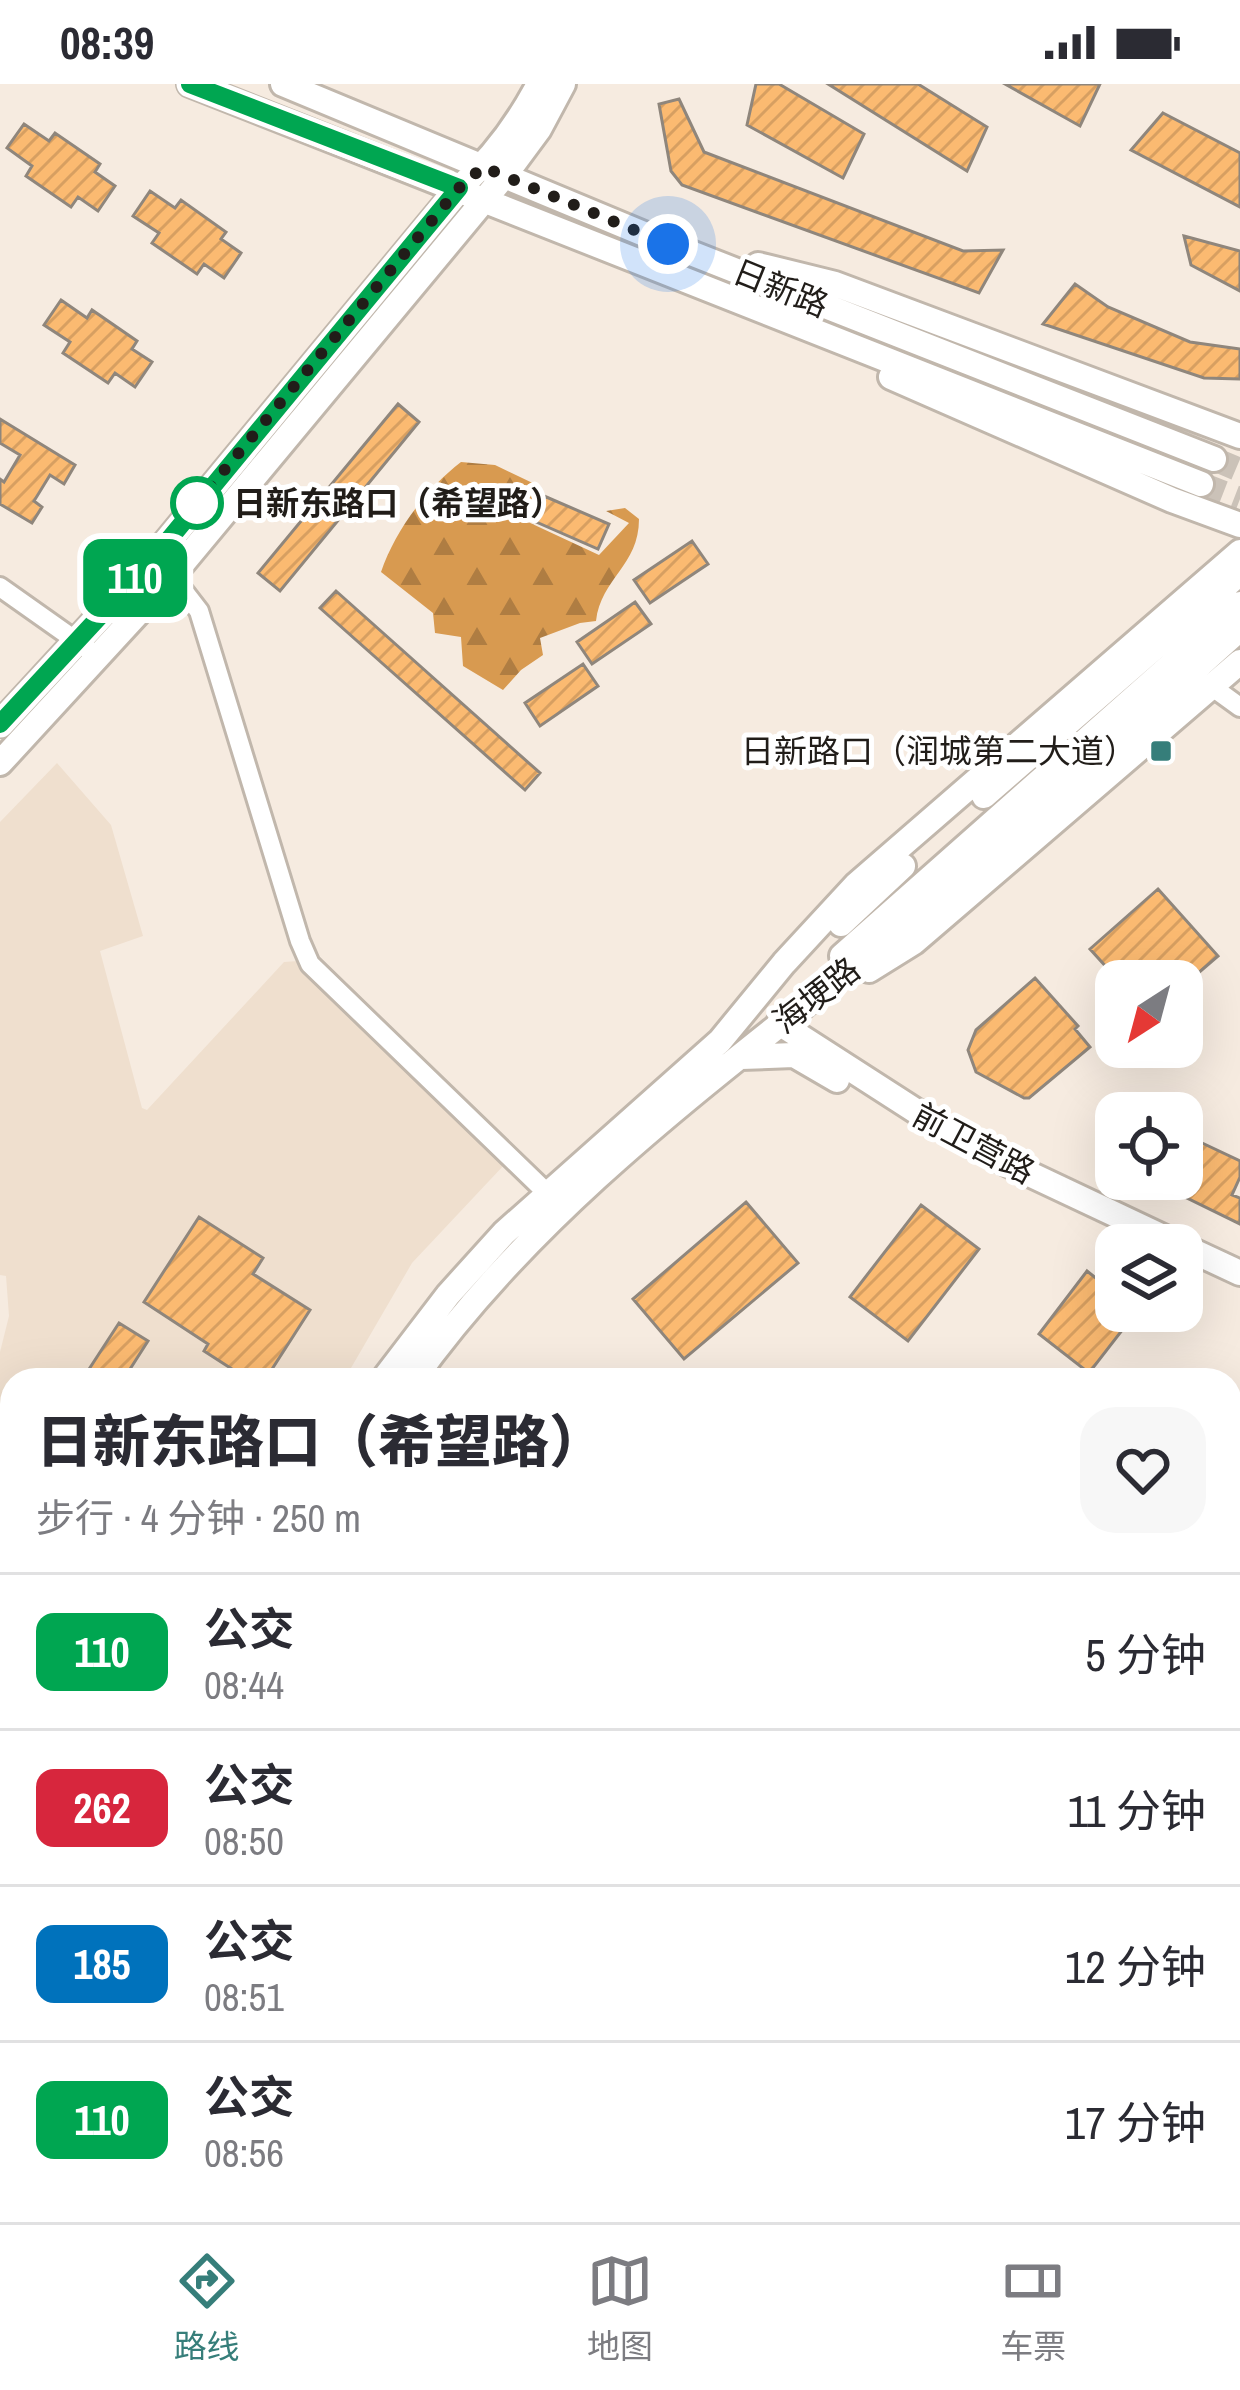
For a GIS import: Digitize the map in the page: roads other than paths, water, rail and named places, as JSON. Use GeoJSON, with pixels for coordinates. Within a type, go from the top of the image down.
{"type":"FeatureCollection","features":[{"type":"Feature","properties":{"kind":"main road","name":"日新路"},"geometry":{"type":"LineString","coordinates":[[190,84],[1201,484]]}},
{"type":"Feature","properties":{"kind":"main road","name":"日新路"},"geometry":{"type":"LineString","coordinates":[[283,84],[668,244],[1214,459]]}},
{"type":"Feature","properties":{"kind":"main road"},"geometry":{"type":"LineString","coordinates":[[0,724],[172,576],[484,198],[538,84]]}},
{"type":"Feature","properties":{"kind":"main road"},"geometry":{"type":"LineString","coordinates":[[0,763],[152,560],[459,188],[494,171],[539,129],[563,84]]}},
{"type":"Feature","properties":{"kind":"main road"},"geometry":{"type":"LineString","coordinates":[[668,244],[835,284],[1240,436]]}},
{"type":"Feature","properties":{"kind":"main road","name":"日新路"},"geometry":{"type":"LineString","coordinates":[[683,277],[888,376],[1240,525]]}},
{"type":"Feature","properties":{"kind":"main road"},"geometry":{"type":"LineString","coordinates":[[729,1049],[740,1021],[784,963],[857,884],[1240,552]]}},
{"type":"Feature","properties":{"kind":"main road","name":"海埂路"},"geometry":{"type":"LineString","coordinates":[[740,1021],[936,835],[1240,573]]}},
{"type":"Feature","properties":{"kind":"main road"},"geometry":{"type":"LineString","coordinates":[[779,1023],[806,989],[904,899],[1240,604]]}},
{"type":"Feature","properties":{"kind":"main road","name":"海埂路"},"geometry":{"type":"LineString","coordinates":[[392,1368],[448,1295],[547,1193],[729,1049],[779,1023],[857,964],[1240,629]]}},
{"type":"Feature","properties":{"kind":"main road"},"geometry":{"type":"LineString","coordinates":[[779,1023],[914,942],[1240,662]]}},
{"type":"Feature","properties":{"kind":"main road","name":"前卫营路"},"geometry":{"type":"LineString","coordinates":[[779,1023],[936,1124],[1135,1224]]}},
{"type":"Feature","properties":{"kind":"main road","name":"海埂路"},"geometry":{"type":"LineString","coordinates":[[422,1368],[496,1276],[729,1049]]}},
{"type":"Feature","properties":{"kind":"main road","name":"前卫营路"},"geometry":{"type":"LineString","coordinates":[[729,1049],[794,1055],[998,1175],[1103,1224]]}},
{"type":"Feature","properties":{"kind":"main road","name":"前卫营路"},"geometry":{"type":"LineString","coordinates":[[1203,1256],[1240,1273]]}},
{"type":"Feature","properties":{"kind":"main road"},"geometry":{"type":"LineString","coordinates":[[1203,1270],[1240,1287]]}},
{"type":"Feature","properties":{"kind":"street"},"geometry":{"type":"LineString","coordinates":[[172,576],[199,611],[310,964],[547,1193]]}},
{"type":"Feature","properties":{"kind":"street"},"geometry":{"type":"LineString","coordinates":[[0,587],[89,649]]}},
{"type":"Feature","properties":{"kind":"street"},"geometry":{"type":"LineString","coordinates":[[1211,686],[1240,706]]}},
{"type":"Feature","properties":{"kind":"tunnel"},"geometry":{"type":"LineString","coordinates":[[1214,459],[1240,470]]}},
{"type":"Feature","properties":{"kind":"tunnel"},"geometry":{"type":"LineString","coordinates":[[1201,484],[1240,499]]}},
{"type":"Feature","properties":{"kind":"place","name":"日新东路口（希望路）"},"geometry":{"type":"Point","coordinates":[197,503]}},
{"type":"Feature","properties":{"kind":"place","name":"日新路口（润城第二大道）"},"geometry":{"type":"Point","coordinates":[1161,751]}}]}
